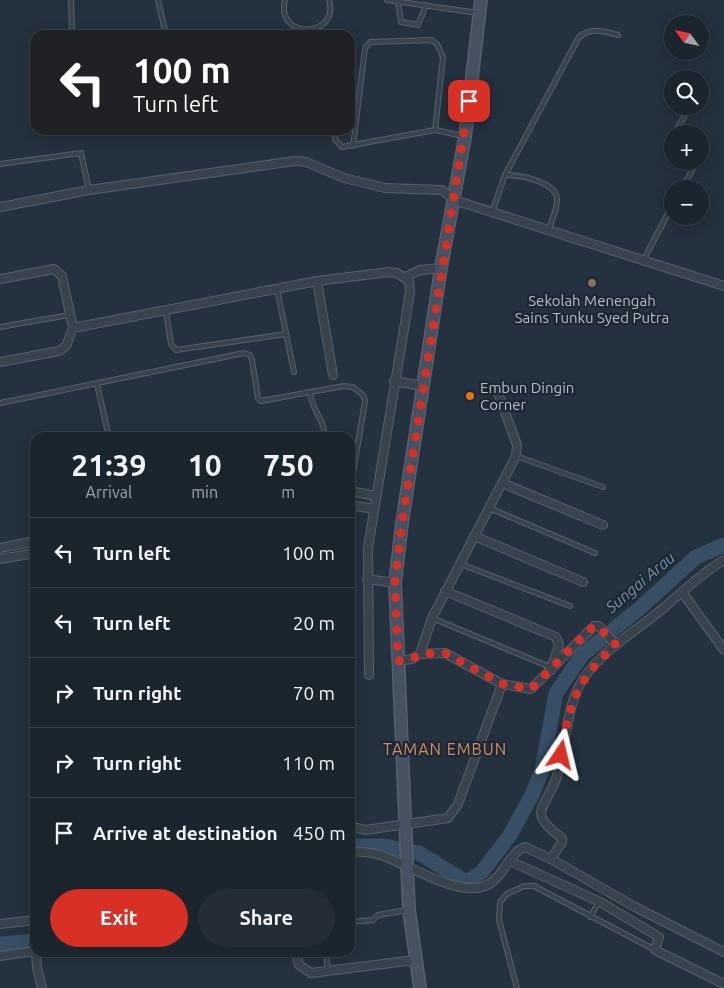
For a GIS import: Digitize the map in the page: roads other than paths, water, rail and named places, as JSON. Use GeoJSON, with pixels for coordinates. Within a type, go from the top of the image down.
{"type":"FeatureCollection","features":[{"type":"Feature","properties":{"kind":"main road"},"geometry":{"type":"LineString","coordinates":[[420,988],[409,910],[404,740],[395,583],[441,268],[465,137],[481,0]]}},
{"type":"Feature","properties":{"kind":"street"},"geometry":{"type":"LineString","coordinates":[[0,206],[89,190],[295,161],[306,162],[344,178],[385,188],[442,190],[454,200],[492,213],[548,229],[724,286]]}},
{"type":"Feature","properties":{"kind":"street"},"geometry":{"type":"LineString","coordinates":[[405,277],[420,270],[441,268]]}},
{"type":"Feature","properties":{"kind":"street"},"geometry":{"type":"LineString","coordinates":[[0,279],[54,269],[59,271],[62,276],[73,328],[66,346],[59,351],[0,362]]}},
{"type":"Feature","properties":{"kind":"street"},"geometry":{"type":"LineString","coordinates":[[73,328],[317,281],[389,272],[405,277],[409,282],[410,292],[368,548],[369,676]]}},
{"type":"Feature","properties":{"kind":"street"},"geometry":{"type":"LineString","coordinates":[[317,281],[333,375]]}},
{"type":"Feature","properties":{"kind":"street"},"geometry":{"type":"LineString","coordinates":[[394,381],[423,386]]}},
{"type":"Feature","properties":{"kind":"street"},"geometry":{"type":"LineString","coordinates":[[420,654],[432,618],[445,591],[516,456],[517,445],[498,393]]}},
{"type":"Feature","properties":{"kind":"street"},"geometry":{"type":"LineString","coordinates":[[502,483],[603,525]]}},
{"type":"Feature","properties":{"kind":"street"},"geometry":{"type":"LineString","coordinates":[[355,492],[376,496]]}},
{"type":"Feature","properties":{"kind":"street"},"geometry":{"type":"LineString","coordinates":[[355,506],[374,509]]}},
{"type":"Feature","properties":{"kind":"street"},"geometry":{"type":"LineString","coordinates":[[474,536],[583,582]]}},
{"type":"Feature","properties":{"kind":"street"},"geometry":{"type":"LineString","coordinates":[[0,548],[30,542]]}},
{"type":"Feature","properties":{"kind":"street"},"geometry":{"type":"LineString","coordinates":[[0,559],[30,553]]}},
{"type":"Feature","properties":{"kind":"street"},"geometry":{"type":"LineString","coordinates":[[552,858],[562,842],[562,838],[544,824],[540,818],[540,811],[558,774],[564,736],[578,688],[587,674],[614,643],[724,560]]}},
{"type":"Feature","properties":{"kind":"street"},"geometry":{"type":"LineString","coordinates":[[367,579],[395,583]]}},
{"type":"Feature","properties":{"kind":"street"},"geometry":{"type":"LineString","coordinates":[[445,591],[556,637],[559,645],[551,668]]}},
{"type":"Feature","properties":{"kind":"street"},"geometry":{"type":"LineString","coordinates":[[682,592],[724,650]]}},
{"type":"Feature","properties":{"kind":"street"},"geometry":{"type":"LineString","coordinates":[[398,661],[412,659],[420,654],[445,653],[502,684],[531,689],[590,629],[598,626],[614,643]]}},
{"type":"Feature","properties":{"kind":"street"},"geometry":{"type":"LineString","coordinates":[[355,827],[365,830],[406,826],[443,820],[452,814],[458,804],[502,684]]}},
{"type":"Feature","properties":{"kind":"street"},"geometry":{"type":"LineString","coordinates":[[355,852],[380,855],[458,886],[475,888],[494,880],[518,850],[525,847],[552,858],[635,907],[724,952]]}},
{"type":"Feature","properties":{"kind":"street"},"geometry":{"type":"LineString","coordinates":[[510,861],[600,902],[659,937],[655,950],[724,984]]}},
{"type":"Feature","properties":{"kind":"street"},"geometry":{"type":"LineString","coordinates":[[0,924],[30,921]]}},
{"type":"Feature","properties":{"kind":"street"},"geometry":{"type":"LineString","coordinates":[[0,956],[30,953]]}},
{"type":"Feature","properties":{"kind":"street"},"geometry":{"type":"LineString","coordinates":[[36,957],[42,988]]}},
{"type":"Feature","properties":{"kind":"street"},"geometry":{"type":"LineString","coordinates":[[297,957],[299,964],[310,973],[415,960]]}},
{"type":"Feature","properties":{"kind":"lane"},"geometry":{"type":"LineString","coordinates":[[71,0],[72,30]]}},
{"type":"Feature","properties":{"kind":"lane"},"geometry":{"type":"LineString","coordinates":[[158,0],[165,30]]}},
{"type":"Feature","properties":{"kind":"lane"},"geometry":{"type":"LineString","coordinates":[[286,0],[284,10],[290,23],[295,27],[309,30],[323,24],[330,12],[329,0]]}},
{"type":"Feature","properties":{"kind":"lane"},"geometry":{"type":"LineString","coordinates":[[387,0],[480,13]]}},
{"type":"Feature","properties":{"kind":"lane"},"geometry":{"type":"LineString","coordinates":[[398,2],[401,22],[414,26],[418,25],[421,20],[426,5]]}},
{"type":"Feature","properties":{"kind":"lane"},"geometry":{"type":"LineString","coordinates":[[492,213],[506,175],[579,36],[587,31],[596,29],[618,35]]}},
{"type":"Feature","properties":{"kind":"lane"},"geometry":{"type":"LineString","coordinates":[[355,130],[365,48],[370,42],[431,40],[437,44],[443,57],[434,130]]}},
{"type":"Feature","properties":{"kind":"lane"},"geometry":{"type":"LineString","coordinates":[[679,125],[684,117]]}},
{"type":"Feature","properties":{"kind":"lane"},"geometry":{"type":"LineString","coordinates":[[336,135],[338,145],[353,146],[434,130],[465,137]]}},
{"type":"Feature","properties":{"kind":"lane"},"geometry":{"type":"LineString","coordinates":[[353,146],[354,135]]}},
{"type":"Feature","properties":{"kind":"lane"},"geometry":{"type":"LineString","coordinates":[[0,164],[81,154],[89,190]]}},
{"type":"Feature","properties":{"kind":"lane"},"geometry":{"type":"LineString","coordinates":[[506,175],[519,174],[553,190],[557,196],[557,203],[548,229]]}},
{"type":"Feature","properties":{"kind":"lane"},"geometry":{"type":"LineString","coordinates":[[644,260],[664,221]]}},
{"type":"Feature","properties":{"kind":"lane"},"geometry":{"type":"LineString","coordinates":[[277,289],[294,372]]}},
{"type":"Feature","properties":{"kind":"lane"},"geometry":{"type":"LineString","coordinates":[[166,311],[171,344],[176,350],[286,334]]}},
{"type":"Feature","properties":{"kind":"lane"},"geometry":{"type":"LineString","coordinates":[[0,328],[70,315]]}},
{"type":"Feature","properties":{"kind":"lane"},"geometry":{"type":"LineString","coordinates":[[0,403],[244,353],[250,355],[252,360],[258,398],[261,401],[344,386],[353,387],[364,395],[360,443],[355,467]]}},
{"type":"Feature","properties":{"kind":"lane"},"geometry":{"type":"LineString","coordinates":[[97,384],[108,432]]}},
{"type":"Feature","properties":{"kind":"lane"},"geometry":{"type":"LineString","coordinates":[[310,392],[311,404],[324,423],[325,432]]}},
{"type":"Feature","properties":{"kind":"lane"},"geometry":{"type":"LineString","coordinates":[[516,456],[603,487]]}},
{"type":"Feature","properties":{"kind":"lane"},"geometry":{"type":"LineString","coordinates":[[489,508],[595,553]]}},
{"type":"Feature","properties":{"kind":"lane"},"geometry":{"type":"LineString","coordinates":[[460,564],[570,606]]}},
{"type":"Feature","properties":{"kind":"lane"},"geometry":{"type":"LineString","coordinates":[[432,618],[551,668]]}},
{"type":"Feature","properties":{"kind":"lane"},"geometry":{"type":"LineString","coordinates":[[516,988],[499,920],[500,902],[507,894],[524,886],[534,886],[655,950]]}},
{"type":"Feature","properties":{"kind":"lane"},"geometry":{"type":"LineString","coordinates":[[590,917],[600,902]]}},
{"type":"Feature","properties":{"kind":"lane"},"geometry":{"type":"LineString","coordinates":[[355,922],[373,920],[378,915],[409,910]]}},
{"type":"Feature","properties":{"kind":"lane"},"geometry":{"type":"LineString","coordinates":[[327,957],[328,971]]}},
{"type":"Feature","properties":{"kind":"waterway","name":"Sungai Arau"},"geometry":{"type":"LineString","coordinates":[[355,846],[385,846],[419,853],[466,882],[482,872],[510,835],[532,795],[542,770],[556,693],[582,655],[640,608],[696,557],[724,545]]}},
{"type":"Feature","properties":{"kind":"waterway","name":"Sungai Arau"},"geometry":{"type":"LineString","coordinates":[[0,944],[30,941]]}},
{"type":"Feature","properties":{"kind":"place","name":"Sekolah Menengah Sains Tunku Syed Putra"},"geometry":{"type":"Point","coordinates":[592,283]}},
{"type":"Feature","properties":{"kind":"place","name":"Embun Dingin Corner"},"geometry":{"type":"Point","coordinates":[470,396]}},
{"type":"Feature","properties":{"kind":"district","name":"TAMAN EMBUN"},"geometry":{"type":"Point","coordinates":[445,749]}}]}
